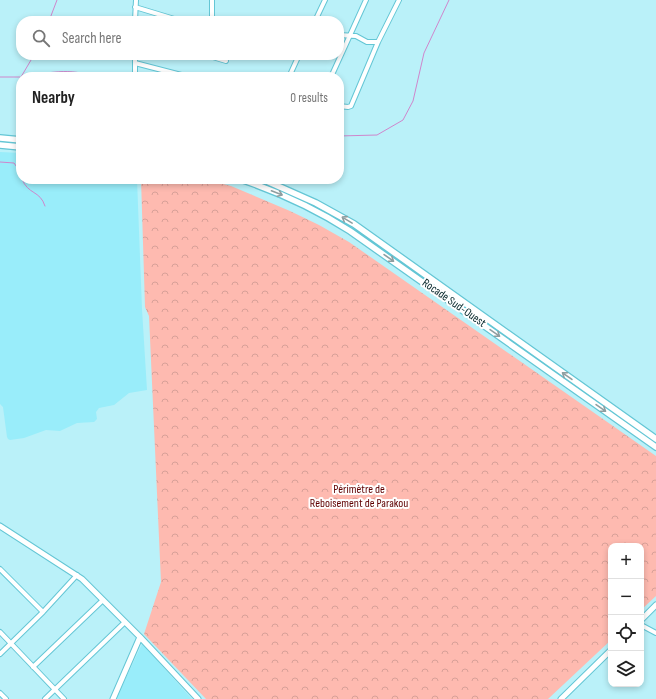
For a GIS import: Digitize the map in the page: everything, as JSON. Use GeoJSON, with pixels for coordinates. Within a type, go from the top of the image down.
{"type":"FeatureCollection","features":[{"type":"Feature","properties":{"kind":"main road"},"geometry":{"type":"LineString","coordinates":[[0,138],[16,140]]}},
{"type":"Feature","properties":{"kind":"main road"},"geometry":{"type":"LineString","coordinates":[[0,145],[16,147]]}},
{"type":"Feature","properties":{"kind":"main road","name":"Rocade Sud-Ouest"},"geometry":{"type":"LineString","coordinates":[[253,184],[313,209],[356,234],[656,447]]}},
{"type":"Feature","properties":{"kind":"main road","name":"Rocade Sud-Ouest"},"geometry":{"type":"LineString","coordinates":[[273,184],[316,203],[354,224],[656,439]]}},
{"type":"Feature","properties":{"kind":"street"},"geometry":{"type":"LineString","coordinates":[[135,16],[136,0]]}},
{"type":"Feature","properties":{"kind":"street"},"geometry":{"type":"LineString","coordinates":[[212,0],[212,16]]}},
{"type":"Feature","properties":{"kind":"street"},"geometry":{"type":"LineString","coordinates":[[317,16],[325,0]]}},
{"type":"Feature","properties":{"kind":"street"},"geometry":{"type":"LineString","coordinates":[[344,49],[366,0]]}},
{"type":"Feature","properties":{"kind":"street"},"geometry":{"type":"LineString","coordinates":[[344,107],[351,106],[378,42],[399,0]]}},
{"type":"Feature","properties":{"kind":"street"},"geometry":{"type":"LineString","coordinates":[[135,8],[163,16]]}},
{"type":"Feature","properties":{"kind":"street"},"geometry":{"type":"LineString","coordinates":[[344,35],[356,36],[367,42],[378,42]]}},
{"type":"Feature","properties":{"kind":"street"},"geometry":{"type":"LineString","coordinates":[[291,72],[297,60]]}},
{"type":"Feature","properties":{"kind":"street"},"geometry":{"type":"LineString","coordinates":[[333,72],[339,60]]}},
{"type":"Feature","properties":{"kind":"street"},"geometry":{"type":"LineString","coordinates":[[135,72],[135,63],[170,72]]}},
{"type":"Feature","properties":{"kind":"street"},"geometry":{"type":"LineString","coordinates":[[0,526],[77,575],[140,637],[198,699]]}},
{"type":"Feature","properties":{"kind":"street"},"geometry":{"type":"LineString","coordinates":[[0,569],[43,612]]}},
{"type":"Feature","properties":{"kind":"street"},"geometry":{"type":"LineString","coordinates":[[0,654],[43,612],[77,575]]}},
{"type":"Feature","properties":{"kind":"street"},"geometry":{"type":"LineString","coordinates":[[33,667],[103,600]]}},
{"type":"Feature","properties":{"kind":"street"},"geometry":{"type":"LineString","coordinates":[[644,617],[656,606]]}},
{"type":"Feature","properties":{"kind":"street"},"geometry":{"type":"LineString","coordinates":[[45,699],[125,622]]}},
{"type":"Feature","properties":{"kind":"street"},"geometry":{"type":"LineString","coordinates":[[644,627],[656,633]]}},
{"type":"Feature","properties":{"kind":"street"},"geometry":{"type":"LineString","coordinates":[[0,632],[64,699]]}},
{"type":"Feature","properties":{"kind":"street"},"geometry":{"type":"LineString","coordinates":[[113,699],[140,637]]}},
{"type":"Feature","properties":{"kind":"street"},"geometry":{"type":"LineString","coordinates":[[561,699],[610,651]]}},
{"type":"Feature","properties":{"kind":"street"},"geometry":{"type":"LineString","coordinates":[[0,693],[6,699]]}},
{"type":"Feature","properties":{"kind":"shaded area"},"geometry":{"type":"Polygon","coordinates":[[[0,152],[16,153],[16,184],[137,184],[147,390],[129,393],[114,405],[99,408],[96,412],[97,419],[94,422],[77,423],[60,431],[46,430],[24,438],[10,440],[7,437],[3,407],[0,404],[0,152]]]}},
{"type":"Feature","properties":{"kind":"shaded area"},"geometry":{"type":"Polygon","coordinates":[[[142,644],[192,699],[116,699],[142,644]]]}},
{"type":"Feature","properties":{"kind":"green space","name":"Périmètre de Reboisement de Parakou"},"geometry":{"type":"Polygon","coordinates":[[[141,184],[223,184],[290,211],[319,225],[349,242],[656,456],[656,596],[644,607],[644,543],[608,543],[608,643],[548,699],[206,699],[144,634],[161,582],[149,316],[145,307],[141,184]]]}},
{"type":"Feature","properties":{"kind":"waterway"},"geometry":{"type":"LineString","coordinates":[[51,16],[57,0]]}},
{"type":"Feature","properties":{"kind":"waterway"},"geometry":{"type":"LineString","coordinates":[[344,136],[377,135],[403,120],[413,101],[424,53],[449,0]]}},
{"type":"Feature","properties":{"kind":"waterway"},"geometry":{"type":"LineString","coordinates":[[24,72],[31,60]]}},
{"type":"Feature","properties":{"kind":"waterway"},"geometry":{"type":"LineString","coordinates":[[59,72],[68,72]]}},
{"type":"Feature","properties":{"kind":"waterway"},"geometry":{"type":"LineString","coordinates":[[68,72],[76,72]]}},
{"type":"Feature","properties":{"kind":"waterway"},"geometry":{"type":"LineString","coordinates":[[0,77],[16,77]]}},
{"type":"Feature","properties":{"kind":"waterway"},"geometry":{"type":"LineString","coordinates":[[0,162],[14,163],[16,166]]}},
{"type":"Feature","properties":{"kind":"waterway"},"geometry":{"type":"LineString","coordinates":[[25,184],[27,188],[40,197],[45,206]]}}]}
